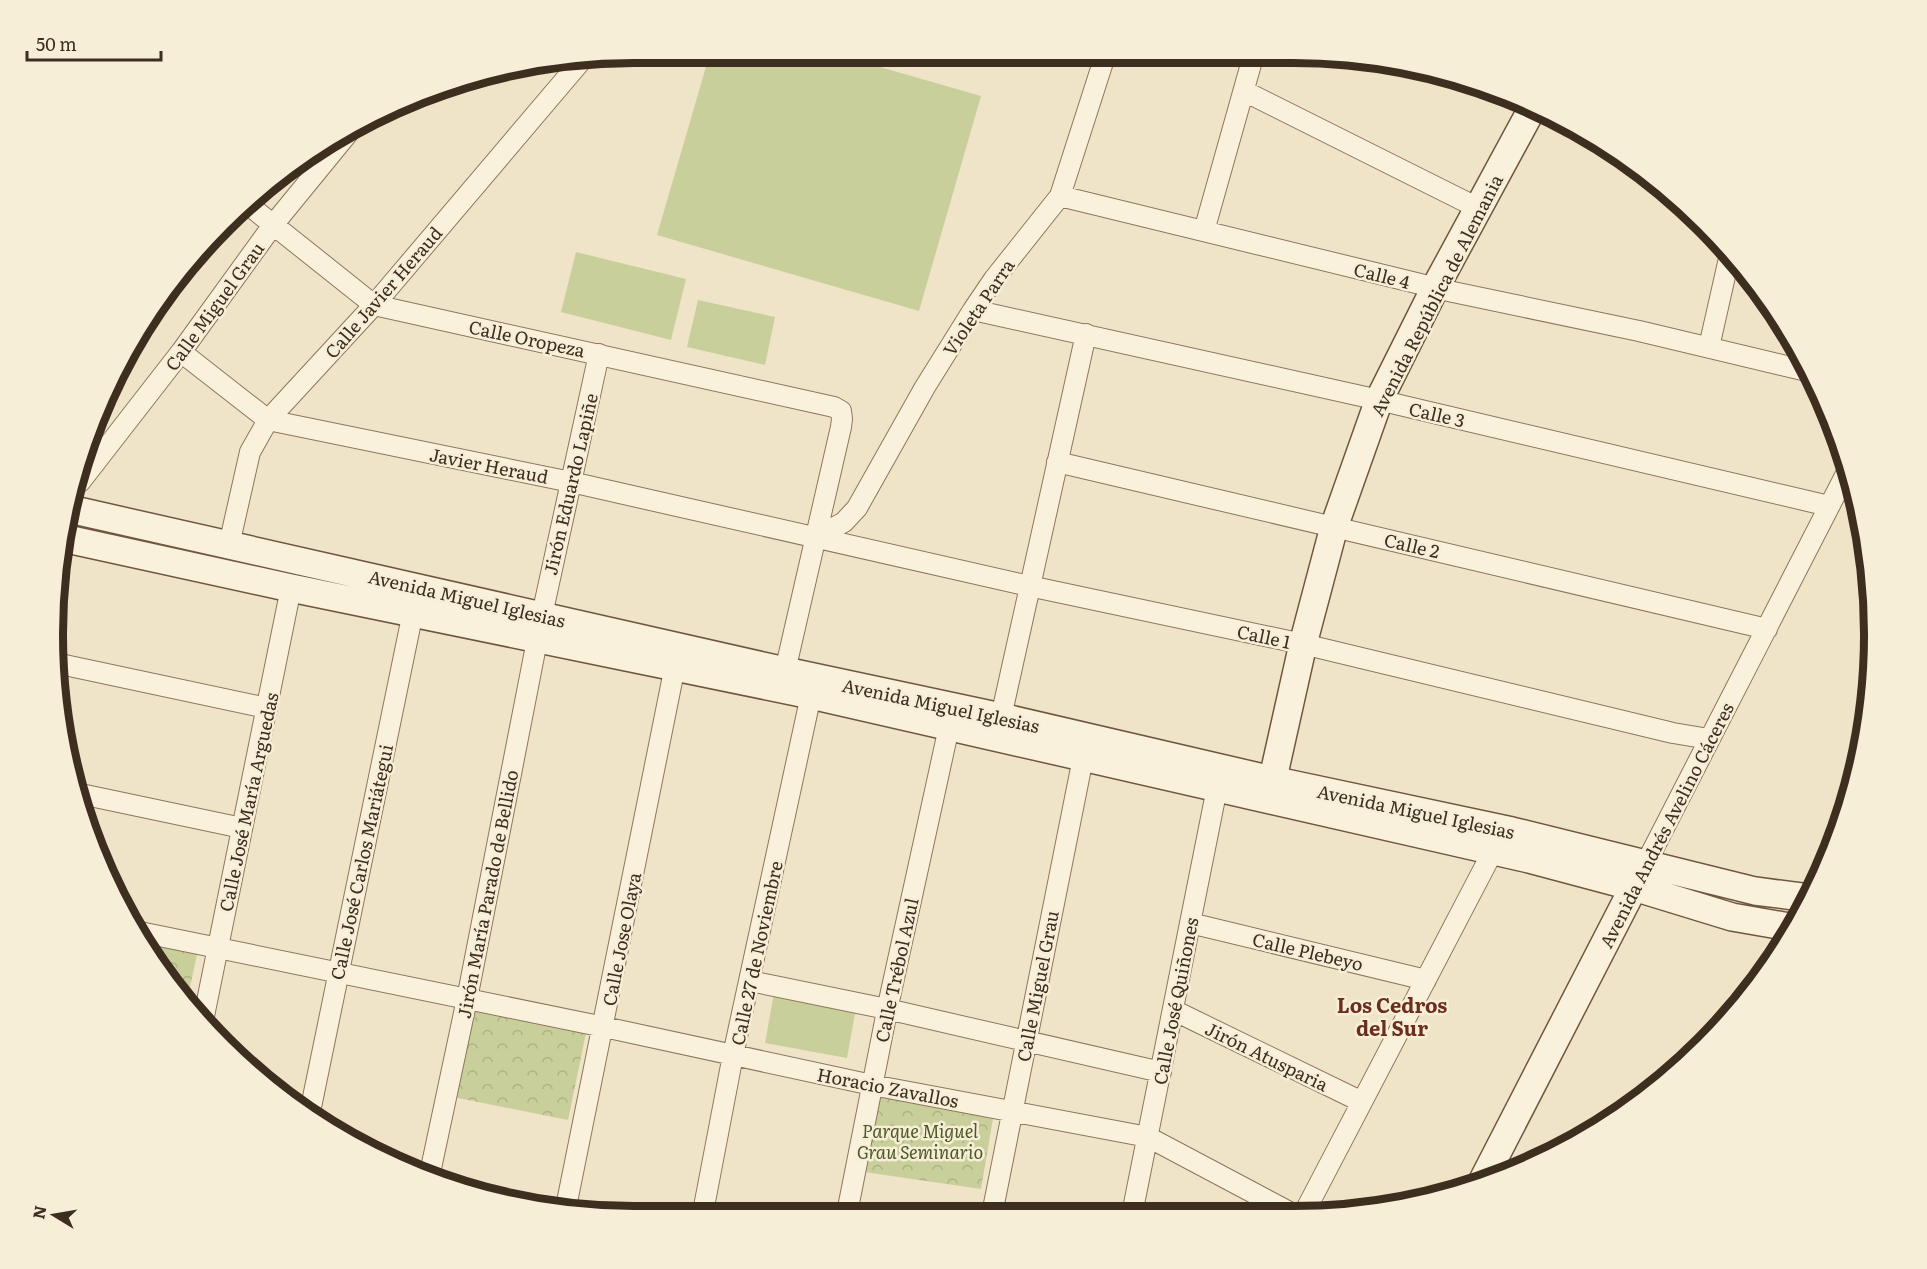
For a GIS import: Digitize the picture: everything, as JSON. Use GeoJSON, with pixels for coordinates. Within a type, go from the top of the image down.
{"type":"FeatureCollection","features":[{"type":"Feature","properties":{"kind":"main road","name":"Avenida República de Alemania"},"geometry":{"type":"LineString","coordinates":[[1444,290],[1478,208],[1529,115]]}},
{"type":"Feature","properties":{"kind":"main road","name":"Avenida República de Alemania"},"geometry":{"type":"LineString","coordinates":[[1279,792],[1311,646],[1342,529],[1387,402],[1444,290],[1543,121]]}},
{"type":"Feature","properties":{"kind":"main road","name":"Avenida Miguel Iglesias"},"geometry":{"type":"LineString","coordinates":[[77,511],[229,545],[539,626],[675,666],[1217,788],[1279,792],[1512,831],[1639,876],[1732,917],[1783,926]]}},
{"type":"Feature","properties":{"kind":"main road","name":"Avenida Miguel Iglesias"},"geometry":{"type":"LineString","coordinates":[[71,540],[413,612],[539,626],[785,671],[1002,717],[1493,851],[1639,876],[1800,897]]}},
{"type":"Feature","properties":{"kind":"main road","name":"Avenida Andrés Avelino Cáceres"},"geometry":{"type":"LineString","coordinates":[[1487,1171],[1639,876]]}},
{"type":"Feature","properties":{"kind":"main road"},"geometry":{"type":"LineString","coordinates":[[1732,917],[1738,887]]}},
{"type":"Feature","properties":{"kind":"street","name":"Violeta Parra"},"geometry":{"type":"LineString","coordinates":[[816,537],[843,522],[857,508],[925,387],[973,309],[1060,196],[1103,63]]}},
{"type":"Feature","properties":{"kind":"street"},"geometry":{"type":"LineString","coordinates":[[1204,231],[1251,63]]}},
{"type":"Feature","properties":{"kind":"street","name":"Calle Javier Heraud"},"geometry":{"type":"LineString","coordinates":[[229,545],[250,452],[268,420],[374,305],[577,66]]}},
{"type":"Feature","properties":{"kind":"street"},"geometry":{"type":"LineString","coordinates":[[1244,91],[1478,208]]}},
{"type":"Feature","properties":{"kind":"street","name":"Calle Miguel Grau"},"geometry":{"type":"LineString","coordinates":[[86,475],[181,352],[273,225],[336,148]]}},
{"type":"Feature","properties":{"kind":"street","name":"Calle 4"},"geometry":{"type":"LineString","coordinates":[[1060,196],[1444,290],[1709,347],[1798,369]]}},
{"type":"Feature","properties":{"kind":"street","name":"Calle Oropeza"},"geometry":{"type":"LineString","coordinates":[[253,209],[374,305],[834,406],[841,411],[842,419],[816,537]]}},
{"type":"Feature","properties":{"kind":"street"},"geometry":{"type":"LineString","coordinates":[[1709,347],[1728,265]]}},
{"type":"Feature","properties":{"kind":"street","name":"Calle 3"},"geometry":{"type":"LineString","coordinates":[[973,309],[1387,402],[1829,506]]}},
{"type":"Feature","properties":{"kind":"street"},"geometry":{"type":"LineString","coordinates":[[1002,717],[1086,334]]}},
{"type":"Feature","properties":{"kind":"street","name":"Javier Heraud"},"geometry":{"type":"LineString","coordinates":[[181,352],[268,420],[571,482],[816,537]]}},
{"type":"Feature","properties":{"kind":"street","name":"Jirón Eduardo Lapiñe"},"geometry":{"type":"LineString","coordinates":[[539,626],[599,354]]}},
{"type":"Feature","properties":{"kind":"street","name":"Calle 2"},"geometry":{"type":"LineString","coordinates":[[1057,462],[1767,628]]}},
{"type":"Feature","properties":{"kind":"street","name":"Avenida Andrés Avelino Cáceres"},"geometry":{"type":"LineString","coordinates":[[1639,876],[1843,480]]}},
{"type":"Feature","properties":{"kind":"street"},"geometry":{"type":"LineString","coordinates":[[785,671],[816,537]]}},
{"type":"Feature","properties":{"kind":"street","name":"Calle 1"},"geometry":{"type":"LineString","coordinates":[[816,537],[1029,586],[1311,646],[1710,739]]}},
{"type":"Feature","properties":{"kind":"street","name":"Calle José María Arguedas"},"geometry":{"type":"LineString","coordinates":[[205,1011],[291,588]]}},
{"type":"Feature","properties":{"kind":"street","name":"Calle José Carlos Mariátegui"},"geometry":{"type":"LineString","coordinates":[[311,1106],[413,612]]}},
{"type":"Feature","properties":{"kind":"street","name":"Jirón María Parado de Bellido"},"geometry":{"type":"LineString","coordinates":[[431,1168],[467,999],[539,626]]}},
{"type":"Feature","properties":{"kind":"street"},"geometry":{"type":"LineString","coordinates":[[64,665],[267,708]]}},
{"type":"Feature","properties":{"kind":"street","name":"Calle Jose Olaya"},"geometry":{"type":"LineString","coordinates":[[567,1202],[675,666]]}},
{"type":"Feature","properties":{"kind":"street","name":"Calle 27 de Noviembre"},"geometry":{"type":"LineString","coordinates":[[704,1206],[811,695]]}},
{"type":"Feature","properties":{"kind":"street","name":"Calle Trébol Azul"},"geometry":{"type":"LineString","coordinates":[[848,1206],[887,1009],[949,727]]}},
{"type":"Feature","properties":{"kind":"street","name":"Calle Miguel Grau"},"geometry":{"type":"LineString","coordinates":[[993,1206],[1083,758]]}},
{"type":"Feature","properties":{"kind":"street","name":"Calle José Quiñones"},"geometry":{"type":"LineString","coordinates":[[1134,1206],[1217,788]]}},
{"type":"Feature","properties":{"kind":"street"},"geometry":{"type":"LineString","coordinates":[[86,795],[242,828]]}},
{"type":"Feature","properties":{"kind":"street"},"geometry":{"type":"LineString","coordinates":[[1308,1206],[1493,851]]}},
{"type":"Feature","properties":{"kind":"street","name":"Calle Plebeyo"},"geometry":{"type":"LineString","coordinates":[[1190,923],[1426,980]]}},
{"type":"Feature","properties":{"kind":"street","name":"Horacio Zavallos"},"geometry":{"type":"LineString","coordinates":[[148,934],[604,1027],[872,1085],[1148,1137],[1278,1206]]}},
{"type":"Feature","properties":{"kind":"street"},"geometry":{"type":"LineString","coordinates":[[750,981],[887,1009],[1161,1072]]}},
{"type":"Feature","properties":{"kind":"street","name":"Jirón Atusparia"},"geometry":{"type":"LineString","coordinates":[[1173,1010],[1362,1102]]}},
{"type":"Feature","properties":{"kind":"green space"},"geometry":{"type":"Polygon","coordinates":[[[707,63],[866,63],[981,96],[919,311],[657,235],[707,63]]]}},
{"type":"Feature","properties":{"kind":"green space"},"geometry":{"type":"Polygon","coordinates":[[[576,252],[686,279],[671,340],[561,312],[576,252]]]}},
{"type":"Feature","properties":{"kind":"green space"},"geometry":{"type":"Polygon","coordinates":[[[698,300],[775,317],[765,365],[687,347],[698,300]]]}},
{"type":"Feature","properties":{"kind":"green space"},"geometry":{"type":"Polygon","coordinates":[[[152,940],[198,950],[189,992],[152,940]]]}},
{"type":"Feature","properties":{"kind":"green space"},"geometry":{"type":"Polygon","coordinates":[[[774,993],[856,1008],[847,1058],[765,1043],[774,993]]]}},
{"type":"Feature","properties":{"kind":"green space"},"geometry":{"type":"Polygon","coordinates":[[[470,1010],[586,1033],[568,1120],[453,1097],[470,1010]]]}},
{"type":"Feature","properties":{"kind":"green space","name":"Parque Miguel Grau Seminario"},"geometry":{"type":"Polygon","coordinates":[[[880,1093],[994,1113],[981,1189],[864,1172],[880,1093]]]}},
{"type":"Feature","properties":{"kind":"district","name":"Los Cedros del Sur"},"geometry":{"type":"Point","coordinates":[1392,1016]}}]}
